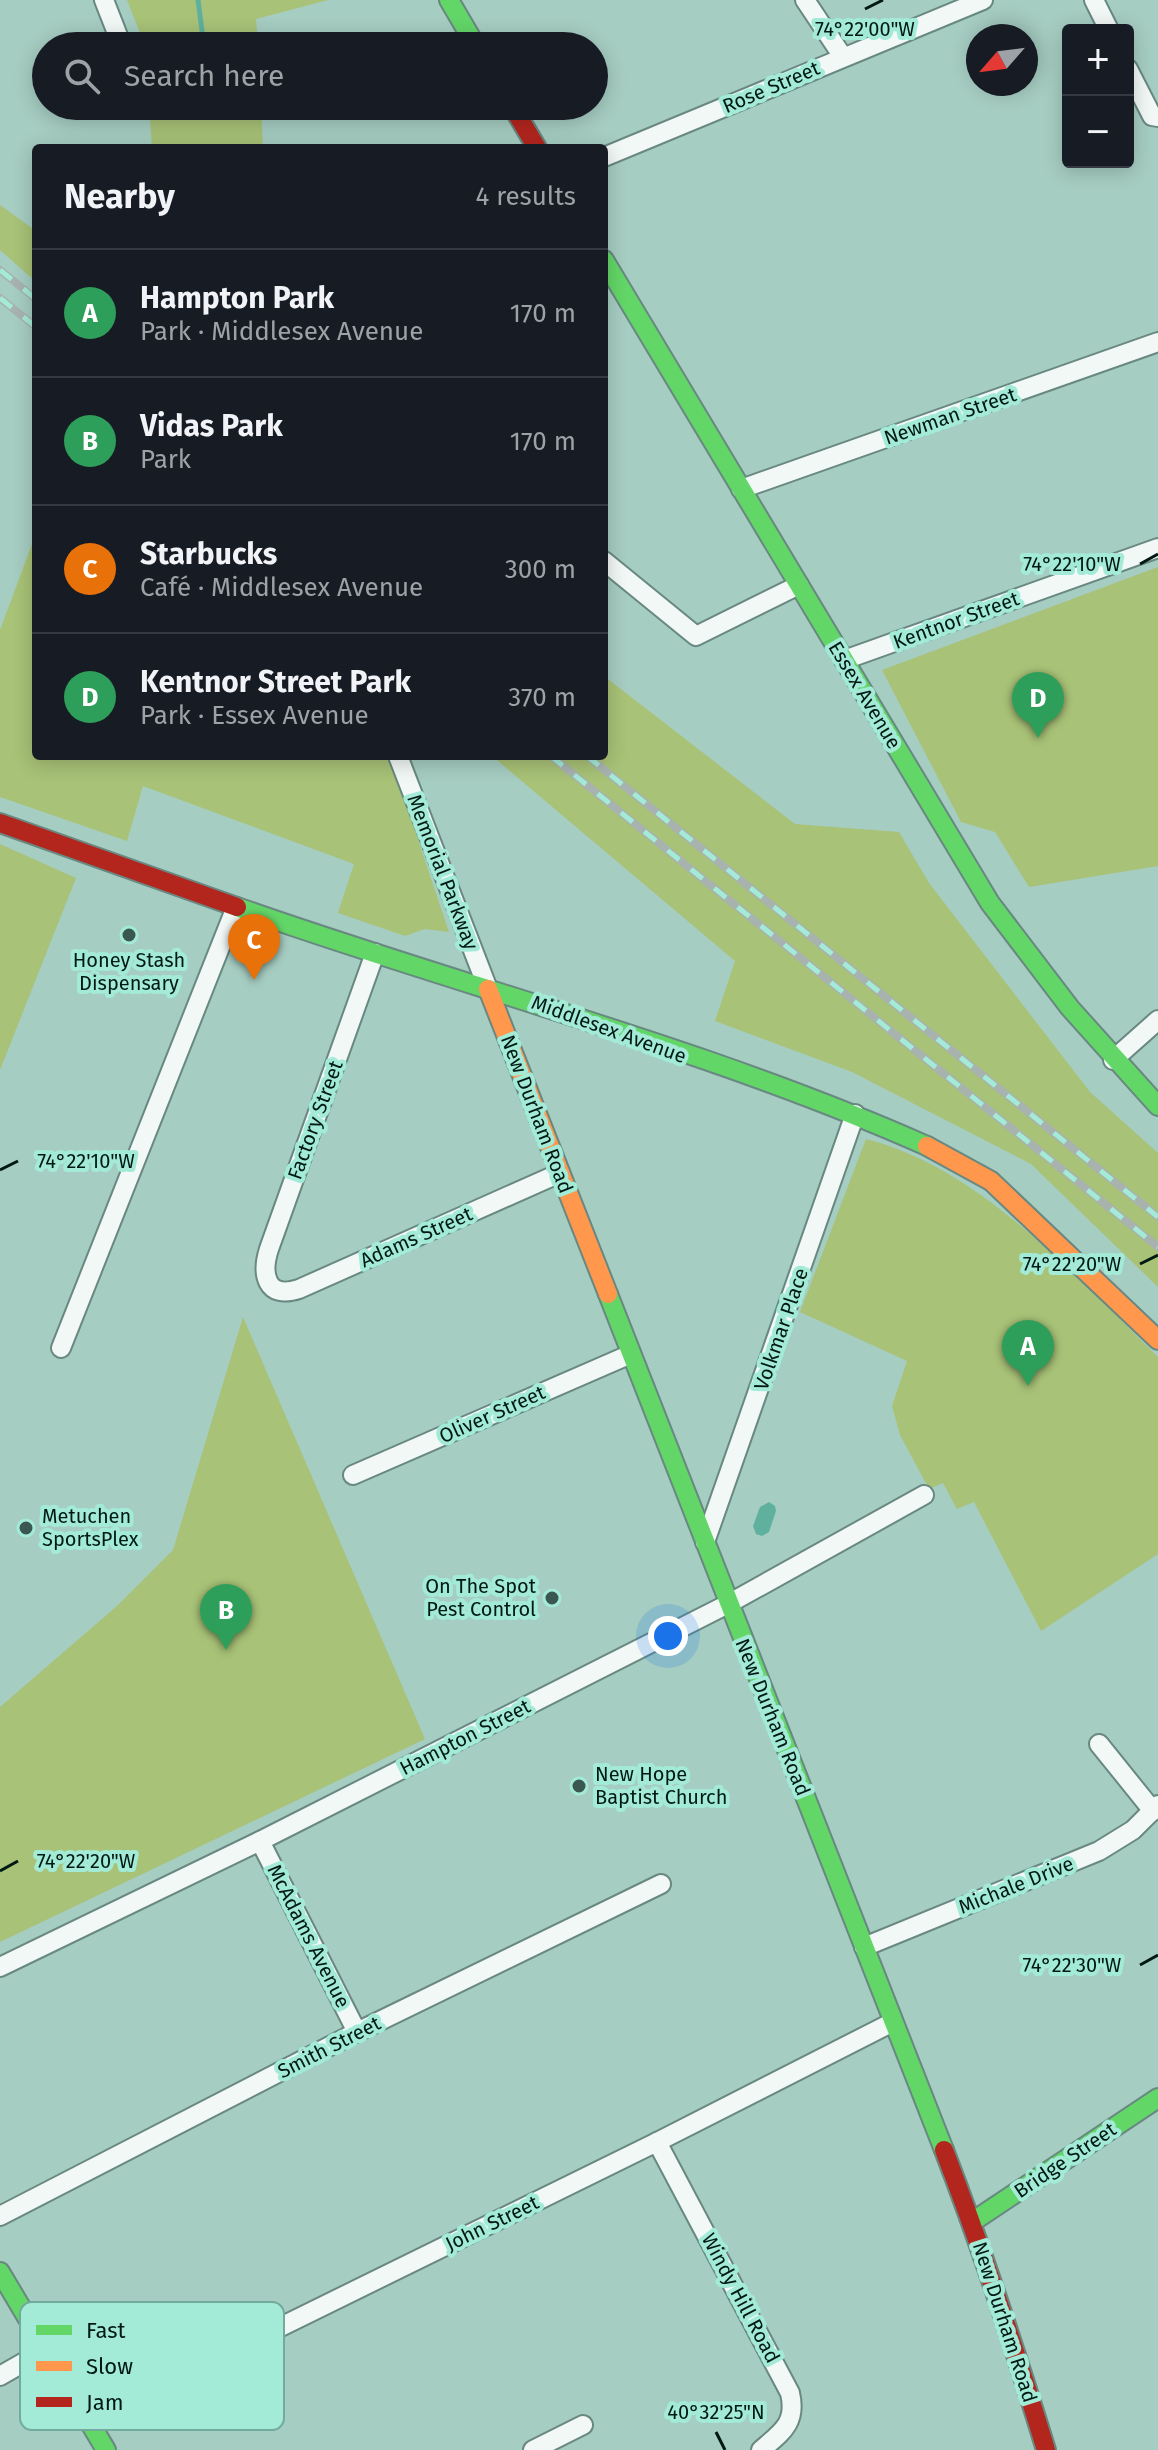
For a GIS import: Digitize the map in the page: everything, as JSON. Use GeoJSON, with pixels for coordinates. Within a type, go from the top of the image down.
{"type":"FeatureCollection","features":[{"type":"Feature","properties":{"kind":"street"},"geometry":{"type":"LineString","coordinates":[[104,0],[117,32]]}},
{"type":"Feature","properties":{"kind":"street"},"geometry":{"type":"LineString","coordinates":[[449,0],[468,32]]}},
{"type":"Feature","properties":{"kind":"street"},"geometry":{"type":"LineString","coordinates":[[805,0],[843,57]]}},
{"type":"Feature","properties":{"kind":"street","name":"Rose Street"},"geometry":{"type":"LineString","coordinates":[[608,155],[983,0]]}},
{"type":"Feature","properties":{"kind":"street"},"geometry":{"type":"LineString","coordinates":[[1094,0],[1106,24]]}},
{"type":"Feature","properties":{"kind":"street"},"geometry":{"type":"LineString","coordinates":[[1134,81],[1152,116],[1158,117]]}},
{"type":"Feature","properties":{"kind":"street"},"geometry":{"type":"LineString","coordinates":[[520,120],[535,144]]}},
{"type":"Feature","properties":{"kind":"street","name":"Essex Avenue"},"geometry":{"type":"LineString","coordinates":[[608,267],[990,903],[1032,961],[1113,1060],[1158,1106]]}},
{"type":"Feature","properties":{"kind":"street","name":"Newman Street"},"geometry":{"type":"LineString","coordinates":[[741,489],[1158,342]]}},
{"type":"Feature","properties":{"kind":"street","name":"Kentnor Street"},"geometry":{"type":"LineString","coordinates":[[844,660],[1158,548]]}},
{"type":"Feature","properties":{"kind":"street"},"geometry":{"type":"LineString","coordinates":[[608,564],[696,636],[799,585]]}},
{"type":"Feature","properties":{"kind":"street","name":"Memorial Parkway"},"geometry":{"type":"LineString","coordinates":[[400,760],[488,989]]}},
{"type":"Feature","properties":{"kind":"street","name":"Middlesex Avenue"},"geometry":{"type":"LineString","coordinates":[[0,823],[236,907],[532,1001],[855,1114],[949,1156],[991,1181],[1158,1340]]}},
{"type":"Feature","properties":{"kind":"street"},"geometry":{"type":"LineString","coordinates":[[61,1348],[236,907]]}},
{"type":"Feature","properties":{"kind":"street","name":"Factory Street"},"geometry":{"type":"LineString","coordinates":[[271,1286],[265,1276],[269,1249],[375,953]]}},
{"type":"Feature","properties":{"kind":"street","name":"New Durham Road"},"geometry":{"type":"LineString","coordinates":[[488,989],[972,2222],[1046,2450]]}},
{"type":"Feature","properties":{"kind":"street"},"geometry":{"type":"LineString","coordinates":[[1113,1060],[1158,1020]]}},
{"type":"Feature","properties":{"kind":"street","name":"Volkmar Place"},"geometry":{"type":"LineString","coordinates":[[705,1542],[855,1114]]}},
{"type":"Feature","properties":{"kind":"street","name":"Adams Street"},"geometry":{"type":"LineString","coordinates":[[271,1286],[285,1292],[299,1289],[560,1173]]}},
{"type":"Feature","properties":{"kind":"street","name":"Oliver Street"},"geometry":{"type":"LineString","coordinates":[[353,1475],[631,1354]]}},
{"type":"Feature","properties":{"kind":"street","name":"Hampton Street"},"geometry":{"type":"LineString","coordinates":[[0,1967],[260,1841],[728,1604],[924,1495]]}},
{"type":"Feature","properties":{"kind":"street"},"geometry":{"type":"LineString","coordinates":[[1099,1744],[1155,1808]]}},
{"type":"Feature","properties":{"kind":"street","name":"Michale Drive"},"geometry":{"type":"LineString","coordinates":[[864,1947],[1099,1851],[1133,1830],[1155,1808]]}},
{"type":"Feature","properties":{"kind":"street","name":"McAdams Avenue"},"geometry":{"type":"LineString","coordinates":[[260,1841],[357,2032]]}},
{"type":"Feature","properties":{"kind":"street","name":"Smith Street"},"geometry":{"type":"LineString","coordinates":[[0,2216],[357,2032],[661,1884]]}},
{"type":"Feature","properties":{"kind":"street","name":"John Street"},"geometry":{"type":"LineString","coordinates":[[284,2325],[893,2022]]}},
{"type":"Feature","properties":{"kind":"street","name":"Bridge Street"},"geometry":{"type":"LineString","coordinates":[[972,2222],[1158,2098]]}},
{"type":"Feature","properties":{"kind":"street","name":"Windy Hill Road"},"geometry":{"type":"LineString","coordinates":[[657,2142],[790,2393],[794,2410],[785,2429],[761,2450]]}},
{"type":"Feature","properties":{"kind":"street"},"geometry":{"type":"LineString","coordinates":[[0,2272],[20,2305]]}},
{"type":"Feature","properties":{"kind":"street"},"geometry":{"type":"LineString","coordinates":[[0,2376],[20,2365]]}},
{"type":"Feature","properties":{"kind":"street"},"geometry":{"type":"LineString","coordinates":[[533,2450],[583,2425]]}},
{"type":"Feature","properties":{"kind":"street"},"geometry":{"type":"LineString","coordinates":[[94,2430],[106,2450]]}},
{"type":"Feature","properties":{"kind":"shaded area"},"geometry":{"type":"Polygon","coordinates":[[[127,0],[328,0],[256,19],[257,32],[140,32],[127,0]]]}},
{"type":"Feature","properties":{"kind":"shaded area"},"geometry":{"type":"Polygon","coordinates":[[[150,120],[262,120],[263,144],[152,144],[150,120]]]}},
{"type":"Feature","properties":{"kind":"shaded area"},"geometry":{"type":"Polygon","coordinates":[[[0,205],[32,228],[32,278],[0,250],[0,205]]]}},
{"type":"Feature","properties":{"kind":"shaded area"},"geometry":{"type":"Polygon","coordinates":[[[32,544],[32,760],[391,760],[449,932],[425,929],[405,936],[338,913],[354,864],[143,786],[127,841],[0,797],[0,630],[32,544]]]}},
{"type":"Feature","properties":{"kind":"shaded area"},"geometry":{"type":"Polygon","coordinates":[[[1158,567],[1158,866],[1029,887],[995,832],[961,822],[882,670],[1158,567]]]}},
{"type":"Feature","properties":{"kind":"shaded area"},"geometry":{"type":"Polygon","coordinates":[[[608,679],[795,824],[899,832],[929,883],[1090,1092],[1158,1153],[1158,1287],[1031,1164],[852,1072],[715,1021],[735,961],[497,760],[608,760],[608,679]]]}},
{"type":"Feature","properties":{"kind":"shaded area"},"geometry":{"type":"Polygon","coordinates":[[[0,844],[76,878],[0,1070],[0,844]]]}},
{"type":"Feature","properties":{"kind":"shaded area"},"geometry":{"type":"Polygon","coordinates":[[[866,1139],[908,1153],[949,1174],[987,1200],[1060,1261],[1158,1357],[1158,1554],[1041,1631],[974,1502],[957,1509],[943,1483],[929,1489],[900,1435],[892,1406],[907,1361],[800,1312],[866,1139]]]}},
{"type":"Feature","properties":{"kind":"shaded area"},"geometry":{"type":"Polygon","coordinates":[[[243,1317],[425,1739],[0,1942],[0,1707],[117,1606],[173,1550],[243,1317]]]}},
{"type":"Feature","properties":{"kind":"shaded area"},"geometry":{"type":"Polygon","coordinates":[[[769,1502],[776,1511],[769,1532],[762,1536],[756,1534],[753,1526],[760,1507],[769,1502]]]}},
{"type":"Feature","properties":{"kind":"waterway"},"geometry":{"type":"LineString","coordinates":[[198,0],[202,32]]}},
{"type":"Feature","properties":{"kind":"railway"},"geometry":{"type":"LineString","coordinates":[[0,270],[32,296]]}},
{"type":"Feature","properties":{"kind":"railway"},"geometry":{"type":"LineString","coordinates":[[0,298],[32,324]]}},
{"type":"Feature","properties":{"kind":"railway"},"geometry":{"type":"LineString","coordinates":[[556,760],[1158,1247]]}},
{"type":"Feature","properties":{"kind":"railway"},"geometry":{"type":"LineString","coordinates":[[592,760],[1158,1217]]}},
{"type":"Feature","properties":{"kind":"traffic: fast"},"geometry":{"type":"LineString","coordinates":[[449,0],[468,32]]}},
{"type":"Feature","properties":{"kind":"traffic: fast"},"geometry":{"type":"LineString","coordinates":[[608,267],[990,903],[1070,1008],[1158,1106]]}},
{"type":"Feature","properties":{"kind":"traffic: fast"},"geometry":{"type":"LineString","coordinates":[[237,907],[671,1048],[757,1078],[927,1146]]}},
{"type":"Feature","properties":{"kind":"traffic: fast"},"geometry":{"type":"LineString","coordinates":[[608,1294],[944,2150]]}},
{"type":"Feature","properties":{"kind":"traffic: fast"},"geometry":{"type":"LineString","coordinates":[[972,2222],[1158,2098]]}},
{"type":"Feature","properties":{"kind":"traffic: fast"},"geometry":{"type":"LineString","coordinates":[[0,2272],[20,2306]]}},
{"type":"Feature","properties":{"kind":"traffic: fast"},"geometry":{"type":"LineString","coordinates":[[94,2430],[106,2450]]}},
{"type":"Feature","properties":{"kind":"traffic: slow"},"geometry":{"type":"LineString","coordinates":[[488,989],[608,1294]]}},
{"type":"Feature","properties":{"kind":"traffic: slow"},"geometry":{"type":"LineString","coordinates":[[927,1146],[991,1181],[1158,1340]]}},
{"type":"Feature","properties":{"kind":"traffic: jam"},"geometry":{"type":"LineString","coordinates":[[520,120],[535,144]]}},
{"type":"Feature","properties":{"kind":"traffic: jam"},"geometry":{"type":"LineString","coordinates":[[0,823],[237,907]]}},
{"type":"Feature","properties":{"kind":"traffic: jam"},"geometry":{"type":"LineString","coordinates":[[944,2150],[998,2299],[1046,2450]]}},
{"type":"Feature","properties":{"kind":"place","name":"Kentnor Street Park"},"geometry":{"type":"Point","coordinates":[1038,738]}},
{"type":"Feature","properties":{"kind":"place","name":"Honey Stash Dispensary"},"geometry":{"type":"Point","coordinates":[129,935]}},
{"type":"Feature","properties":{"kind":"place","name":"Starbucks"},"geometry":{"type":"Point","coordinates":[254,980]}},
{"type":"Feature","properties":{"kind":"place","name":"Hampton Park"},"geometry":{"type":"Point","coordinates":[1028,1386]}},
{"type":"Feature","properties":{"kind":"place","name":"Metuchen SportsPlex"},"geometry":{"type":"Point","coordinates":[26,1528]}},
{"type":"Feature","properties":{"kind":"place","name":"On The Spot Pest Control"},"geometry":{"type":"Point","coordinates":[552,1598]}},
{"type":"Feature","properties":{"kind":"place","name":"Vidas Park"},"geometry":{"type":"Point","coordinates":[226,1650]}},
{"type":"Feature","properties":{"kind":"place","name":"New Hope Baptist Church"},"geometry":{"type":"Point","coordinates":[579,1786]}}]}
